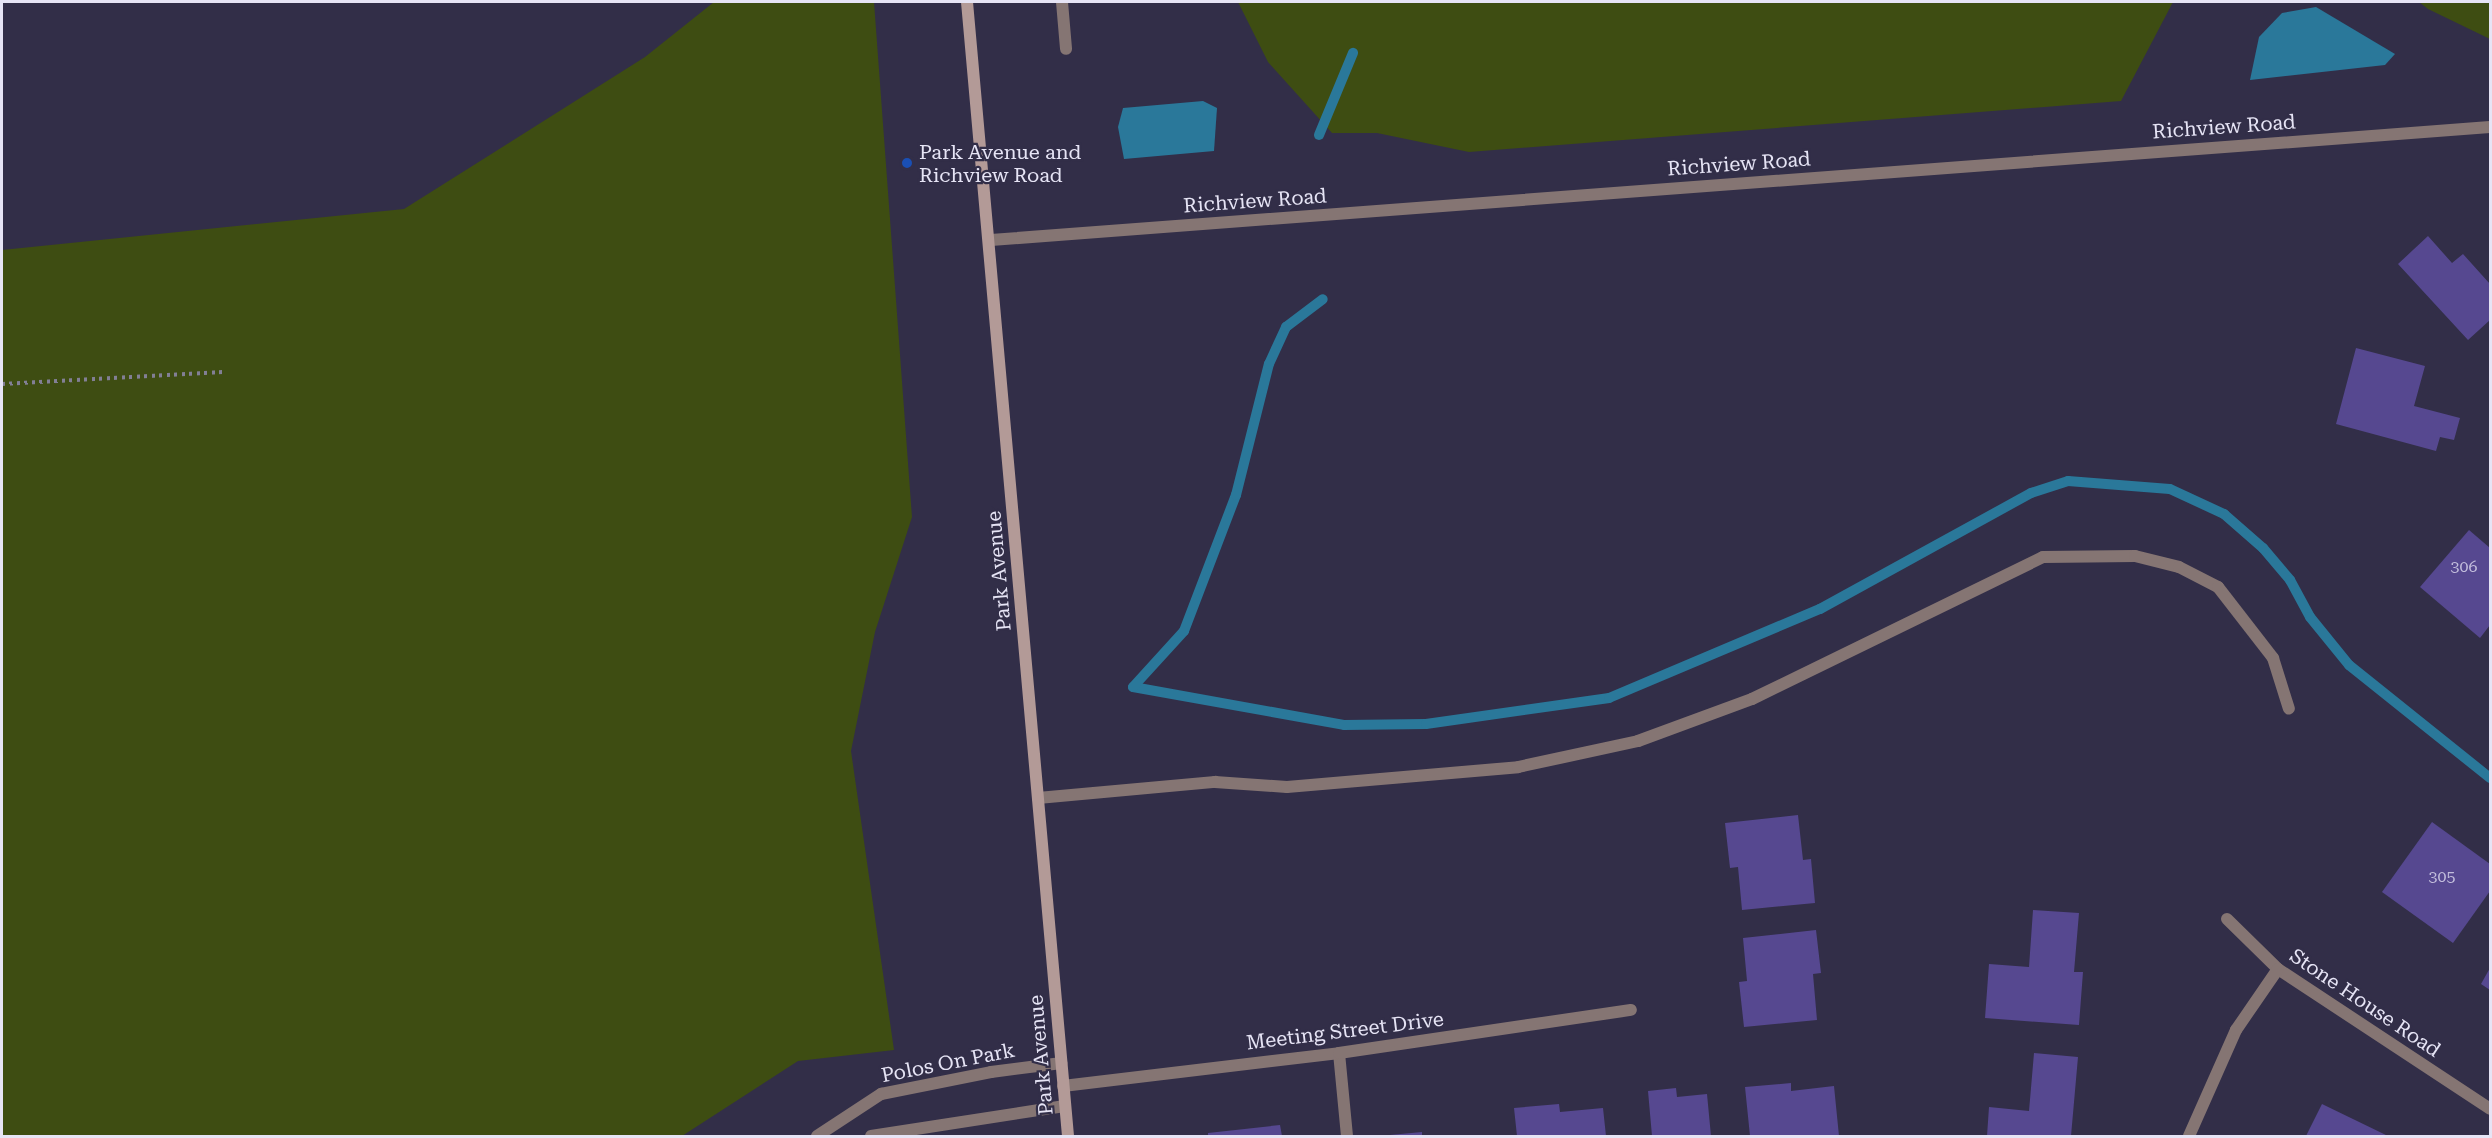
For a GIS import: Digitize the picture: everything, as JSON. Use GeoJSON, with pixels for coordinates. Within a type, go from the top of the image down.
{"type":"FeatureCollection","features":[{"type":"Feature","properties":{"kind":"main road","name":"Park Avenue"},"geometry":{"type":"LineString","coordinates":[[967,2],[991,240],[1068,1137]]}},
{"type":"Feature","properties":{"kind":"street"},"geometry":{"type":"LineString","coordinates":[[1062,2],[1066,49]]}},
{"type":"Feature","properties":{"kind":"street","name":"Richview Road"},"geometry":{"type":"LineString","coordinates":[[991,240],[2490,127]]}},
{"type":"Feature","properties":{"kind":"street"},"geometry":{"type":"LineString","coordinates":[[1038,798],[1215,782],[1287,787],[1518,767],[1638,741],[1752,699],[2043,557],[2134,556],[2179,567],[2218,587],[2273,658],[2289,709]]}},
{"type":"Feature","properties":{"kind":"street","name":"Stone House Road"},"geometry":{"type":"LineString","coordinates":[[2227,919],[2278,969],[2490,1109]]}},
{"type":"Feature","properties":{"kind":"street"},"geometry":{"type":"LineString","coordinates":[[2189,1137],[2236,1030],[2278,969]]}},
{"type":"Feature","properties":{"kind":"street","name":"Meeting Street Drive"},"geometry":{"type":"LineString","coordinates":[[1063,1086],[1339,1053],[1631,1010]]}},
{"type":"Feature","properties":{"kind":"street"},"geometry":{"type":"LineString","coordinates":[[1339,1053],[1347,1137]]}},
{"type":"Feature","properties":{"kind":"street","name":"Polos On Park"},"geometry":{"type":"LineString","coordinates":[[817,1137],[881,1094],[991,1072],[1061,1063]]}},
{"type":"Feature","properties":{"kind":"street"},"geometry":{"type":"LineString","coordinates":[[871,1137],[1065,1106]]}},
{"type":"Feature","properties":{"kind":"path"},"geometry":{"type":"LineString","coordinates":[[2,384],[223,372]]}},
{"type":"Feature","properties":{"kind":"green space"},"geometry":{"type":"Polygon","coordinates":[[[714,2],[874,2],[912,517],[875,632],[851,751],[894,1050],[798,1061],[682,1136],[2,1136],[2,250],[404,209],[645,57],[714,2]]]}},
{"type":"Feature","properties":{"kind":"green space"},"geometry":{"type":"Polygon","coordinates":[[[1238,2],[2173,2],[2121,101],[1469,152],[1377,133],[1332,133],[1268,62],[1238,2]]]}},
{"type":"Feature","properties":{"kind":"green space"},"geometry":{"type":"Polygon","coordinates":[[[2419,2],[2490,2],[2490,39],[2428,9],[2419,2]]]}},
{"type":"Feature","properties":{"kind":"water"},"geometry":{"type":"Polygon","coordinates":[[[2316,7],[2395,54],[2385,65],[2250,80],[2259,37],[2282,13],[2316,7]]]}},
{"type":"Feature","properties":{"kind":"water"},"geometry":{"type":"Polygon","coordinates":[[[1203,101],[1217,108],[1214,151],[1124,159],[1118,127],[1123,108],[1203,101]]]}},
{"type":"Feature","properties":{"kind":"building"},"geometry":{"type":"Polygon","coordinates":[[[2428,236],[2452,263],[2463,254],[2490,284],[2490,320],[2468,340],[2398,264],[2428,236]]]}},
{"type":"Feature","properties":{"kind":"building"},"geometry":{"type":"Polygon","coordinates":[[[2356,348],[2425,366],[2414,406],[2460,418],[2454,440],[2440,437],[2436,451],[2336,424],[2356,348]]]}},
{"type":"Feature","properties":{"kind":"building"},"geometry":{"type":"Polygon","coordinates":[[[2469,530],[2490,548],[2490,625],[2480,638],[2420,587],[2469,530]]]}},
{"type":"Feature","properties":{"kind":"building"},"geometry":{"type":"Polygon","coordinates":[[[1798,815],[1803,860],[1811,859],[1815,903],[1742,910],[1738,867],[1730,868],[1725,823],[1798,815]]]}},
{"type":"Feature","properties":{"kind":"building"},"geometry":{"type":"Polygon","coordinates":[[[2432,822],[2490,864],[2490,891],[2453,943],[2382,892],[2432,822]]]}},
{"type":"Feature","properties":{"kind":"building"},"geometry":{"type":"Polygon","coordinates":[[[2033,910],[2079,913],[2074,972],[2083,972],[2079,1025],[1985,1018],[1989,964],[2029,967],[2033,910]]]}},
{"type":"Feature","properties":{"kind":"building"},"geometry":{"type":"Polygon","coordinates":[[[1816,930],[1821,973],[1813,974],[1817,1020],[1744,1027],[1739,982],[1747,981],[1743,938],[1816,930]]]}},
{"type":"Feature","properties":{"kind":"building"},"geometry":{"type":"Polygon","coordinates":[[[2490,968],[2490,990],[2481,984],[2490,968]]]}},
{"type":"Feature","properties":{"kind":"building"},"geometry":{"type":"Polygon","coordinates":[[[2034,1053],[2078,1057],[2071,1136],[1987,1136],[1989,1107],[2029,1111],[2034,1053]]]}},
{"type":"Feature","properties":{"kind":"building"},"geometry":{"type":"Polygon","coordinates":[[[1791,1083],[1791,1091],[1834,1086],[1839,1136],[1750,1136],[1745,1087],[1791,1083]]]}},
{"type":"Feature","properties":{"kind":"building"},"geometry":{"type":"Polygon","coordinates":[[[1676,1088],[1677,1097],[1707,1094],[1711,1136],[1652,1136],[1648,1091],[1676,1088]]]}},
{"type":"Feature","properties":{"kind":"building"},"geometry":{"type":"Polygon","coordinates":[[[1559,1104],[1560,1112],[1603,1108],[1606,1136],[1517,1136],[1514,1108],[1559,1104]]]}},
{"type":"Feature","properties":{"kind":"building"},"geometry":{"type":"Polygon","coordinates":[[[2322,1104],[2388,1136],[2306,1136],[2322,1104]]]}},
{"type":"Feature","properties":{"kind":"building"},"geometry":{"type":"Polygon","coordinates":[[[1280,1125],[1282,1136],[1208,1136],[1208,1133],[1280,1125]]]}},
{"type":"Feature","properties":{"kind":"building"},"geometry":{"type":"Polygon","coordinates":[[[1422,1132],[1422,1136],[1390,1136],[1390,1135],[1422,1132]]]}},
{"type":"Feature","properties":{"kind":"waterway"},"geometry":{"type":"LineString","coordinates":[[1319,135],[1353,53]]}},
{"type":"Feature","properties":{"kind":"waterway"},"geometry":{"type":"LineString","coordinates":[[1133,687],[1184,631],[1236,495],[1269,364],[1286,327],[1323,299]]}},
{"type":"Feature","properties":{"kind":"waterway"},"geometry":{"type":"LineString","coordinates":[[1133,687],[1344,725],[1426,724],[1609,698],[1820,609],[2031,493],[2068,481],[2170,489],[2224,514],[2263,548],[2290,580],[2310,617],[2349,665],[2490,778]]}},
{"type":"Feature","properties":{"kind":"place","name":"Park Avenue and Richview Road"},"geometry":{"type":"Point","coordinates":[907,163]}}]}
